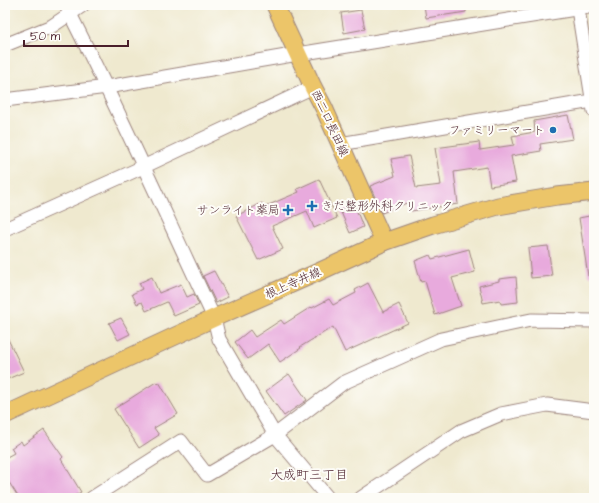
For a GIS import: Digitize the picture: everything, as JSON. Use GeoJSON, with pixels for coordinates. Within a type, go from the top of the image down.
{"type":"FeatureCollection","features":[{"type":"Feature","properties":{"kind":"main road","name":"西二口長田線"},"geometry":{"type":"LineString","coordinates":[[275,5],[324,108],[384,242]]}},
{"type":"Feature","properties":{"kind":"main road","name":"根上寺井線"},"geometry":{"type":"LineString","coordinates":[[5,415],[214,318],[384,242],[433,225],[498,206],[557,196],[594,192]]}},
{"type":"Feature","properties":{"kind":"street"},"geometry":{"type":"LineString","coordinates":[[5,45],[52,26],[69,9],[83,5]]}},
{"type":"Feature","properties":{"kind":"street"},"geometry":{"type":"LineString","coordinates":[[5,100],[107,87],[298,54],[594,6]]}},
{"type":"Feature","properties":{"kind":"street"},"geometry":{"type":"LineString","coordinates":[[69,9],[107,87],[214,318],[219,339],[275,435],[328,498]]}},
{"type":"Feature","properties":{"kind":"street"},"geometry":{"type":"LineString","coordinates":[[340,144],[593,106],[578,9]]}},
{"type":"Feature","properties":{"kind":"street"},"geometry":{"type":"LineString","coordinates":[[5,229],[143,167],[313,87]]}},
{"type":"Feature","properties":{"kind":"street"},"geometry":{"type":"LineString","coordinates":[[92,498],[181,441],[207,475],[275,435],[343,383],[441,339],[531,320],[594,321]]}},
{"type":"Feature","properties":{"kind":"street"},"geometry":{"type":"LineString","coordinates":[[361,498],[461,431],[502,414],[547,405],[594,411]]}},
{"type":"Feature","properties":{"kind":"building"},"geometry":{"type":"Polygon","coordinates":[[[424,5],[466,5],[466,12],[426,18],[424,5]]]}},
{"type":"Feature","properties":{"kind":"building"},"geometry":{"type":"Polygon","coordinates":[[[361,10],[365,29],[344,33],[341,13],[361,10]]]}},
{"type":"Feature","properties":{"kind":"building"},"geometry":{"type":"Polygon","coordinates":[[[568,115],[573,139],[540,144],[541,151],[511,156],[516,182],[490,186],[487,167],[454,172],[458,204],[411,211],[409,202],[382,213],[370,186],[395,176],[391,159],[409,156],[416,188],[441,185],[435,148],[479,142],[480,150],[514,145],[512,136],[535,132],[534,121],[568,115]]]}},
{"type":"Feature","properties":{"kind":"building"},"geometry":{"type":"Polygon","coordinates":[[[319,179],[337,218],[314,228],[307,211],[272,226],[283,249],[258,260],[236,216],[262,203],[264,207],[299,192],[297,189],[319,179]]]}},
{"type":"Feature","properties":{"kind":"building"},"geometry":{"type":"Polygon","coordinates":[[[354,204],[363,227],[350,233],[340,210],[354,204]]]}},
{"type":"Feature","properties":{"kind":"building"},"geometry":{"type":"Polygon","coordinates":[[[594,215],[594,275],[588,276],[579,218],[594,215]]]}},
{"type":"Feature","properties":{"kind":"building"},"geometry":{"type":"Polygon","coordinates":[[[548,246],[552,276],[531,278],[528,248],[548,246]]]}},
{"type":"Feature","properties":{"kind":"building"},"geometry":{"type":"Polygon","coordinates":[[[469,249],[475,272],[452,278],[461,306],[435,315],[425,281],[421,282],[415,261],[430,255],[432,259],[469,249]]]}},
{"type":"Feature","properties":{"kind":"building"},"geometry":{"type":"Polygon","coordinates":[[[214,271],[228,297],[216,303],[203,276],[214,271]]]}},
{"type":"Feature","properties":{"kind":"building"},"geometry":{"type":"Polygon","coordinates":[[[152,277],[159,293],[181,284],[187,297],[194,294],[199,305],[174,316],[167,302],[146,311],[142,302],[137,304],[132,294],[142,289],[139,283],[152,277]]]}},
{"type":"Feature","properties":{"kind":"building"},"geometry":{"type":"Polygon","coordinates":[[[516,277],[518,302],[501,304],[500,300],[483,303],[479,286],[499,281],[499,279],[516,277]]]}},
{"type":"Feature","properties":{"kind":"building"},"geometry":{"type":"Polygon","coordinates":[[[368,283],[383,312],[399,304],[408,323],[345,352],[333,327],[300,347],[301,348],[280,362],[268,344],[248,359],[235,342],[250,330],[255,337],[281,320],[284,324],[311,307],[312,308],[329,299],[333,305],[356,293],[355,290],[368,283]]]}},
{"type":"Feature","properties":{"kind":"building"},"geometry":{"type":"Polygon","coordinates":[[[121,318],[130,334],[118,340],[109,323],[121,318]]]}},
{"type":"Feature","properties":{"kind":"building"},"geometry":{"type":"Polygon","coordinates":[[[5,333],[24,372],[5,380],[5,333]]]}},
{"type":"Feature","properties":{"kind":"building"},"geometry":{"type":"Polygon","coordinates":[[[289,374],[307,400],[284,416],[266,391],[289,374]]]}},
{"type":"Feature","properties":{"kind":"building"},"geometry":{"type":"Polygon","coordinates":[[[156,382],[157,384],[159,382],[178,414],[154,428],[159,435],[139,448],[114,409],[156,382]]]}},
{"type":"Feature","properties":{"kind":"building"},"geometry":{"type":"Polygon","coordinates":[[[44,430],[63,457],[61,459],[81,492],[71,498],[19,498],[5,476],[5,458],[14,453],[11,448],[21,441],[23,445],[44,430]]]}},
{"type":"Feature","properties":{"kind":"place","name":"ファミリーマート"},"geometry":{"type":"Point","coordinates":[553,130]}},
{"type":"Feature","properties":{"kind":"place","name":"きだ整形外科クリニック"},"geometry":{"type":"Point","coordinates":[312,206]}},
{"type":"Feature","properties":{"kind":"place","name":"サンライト薬局"},"geometry":{"type":"Point","coordinates":[288,210]}},
{"type":"Feature","properties":{"kind":"district","name":"大成町三丁目"},"geometry":{"type":"Point","coordinates":[309,474]}}]}
